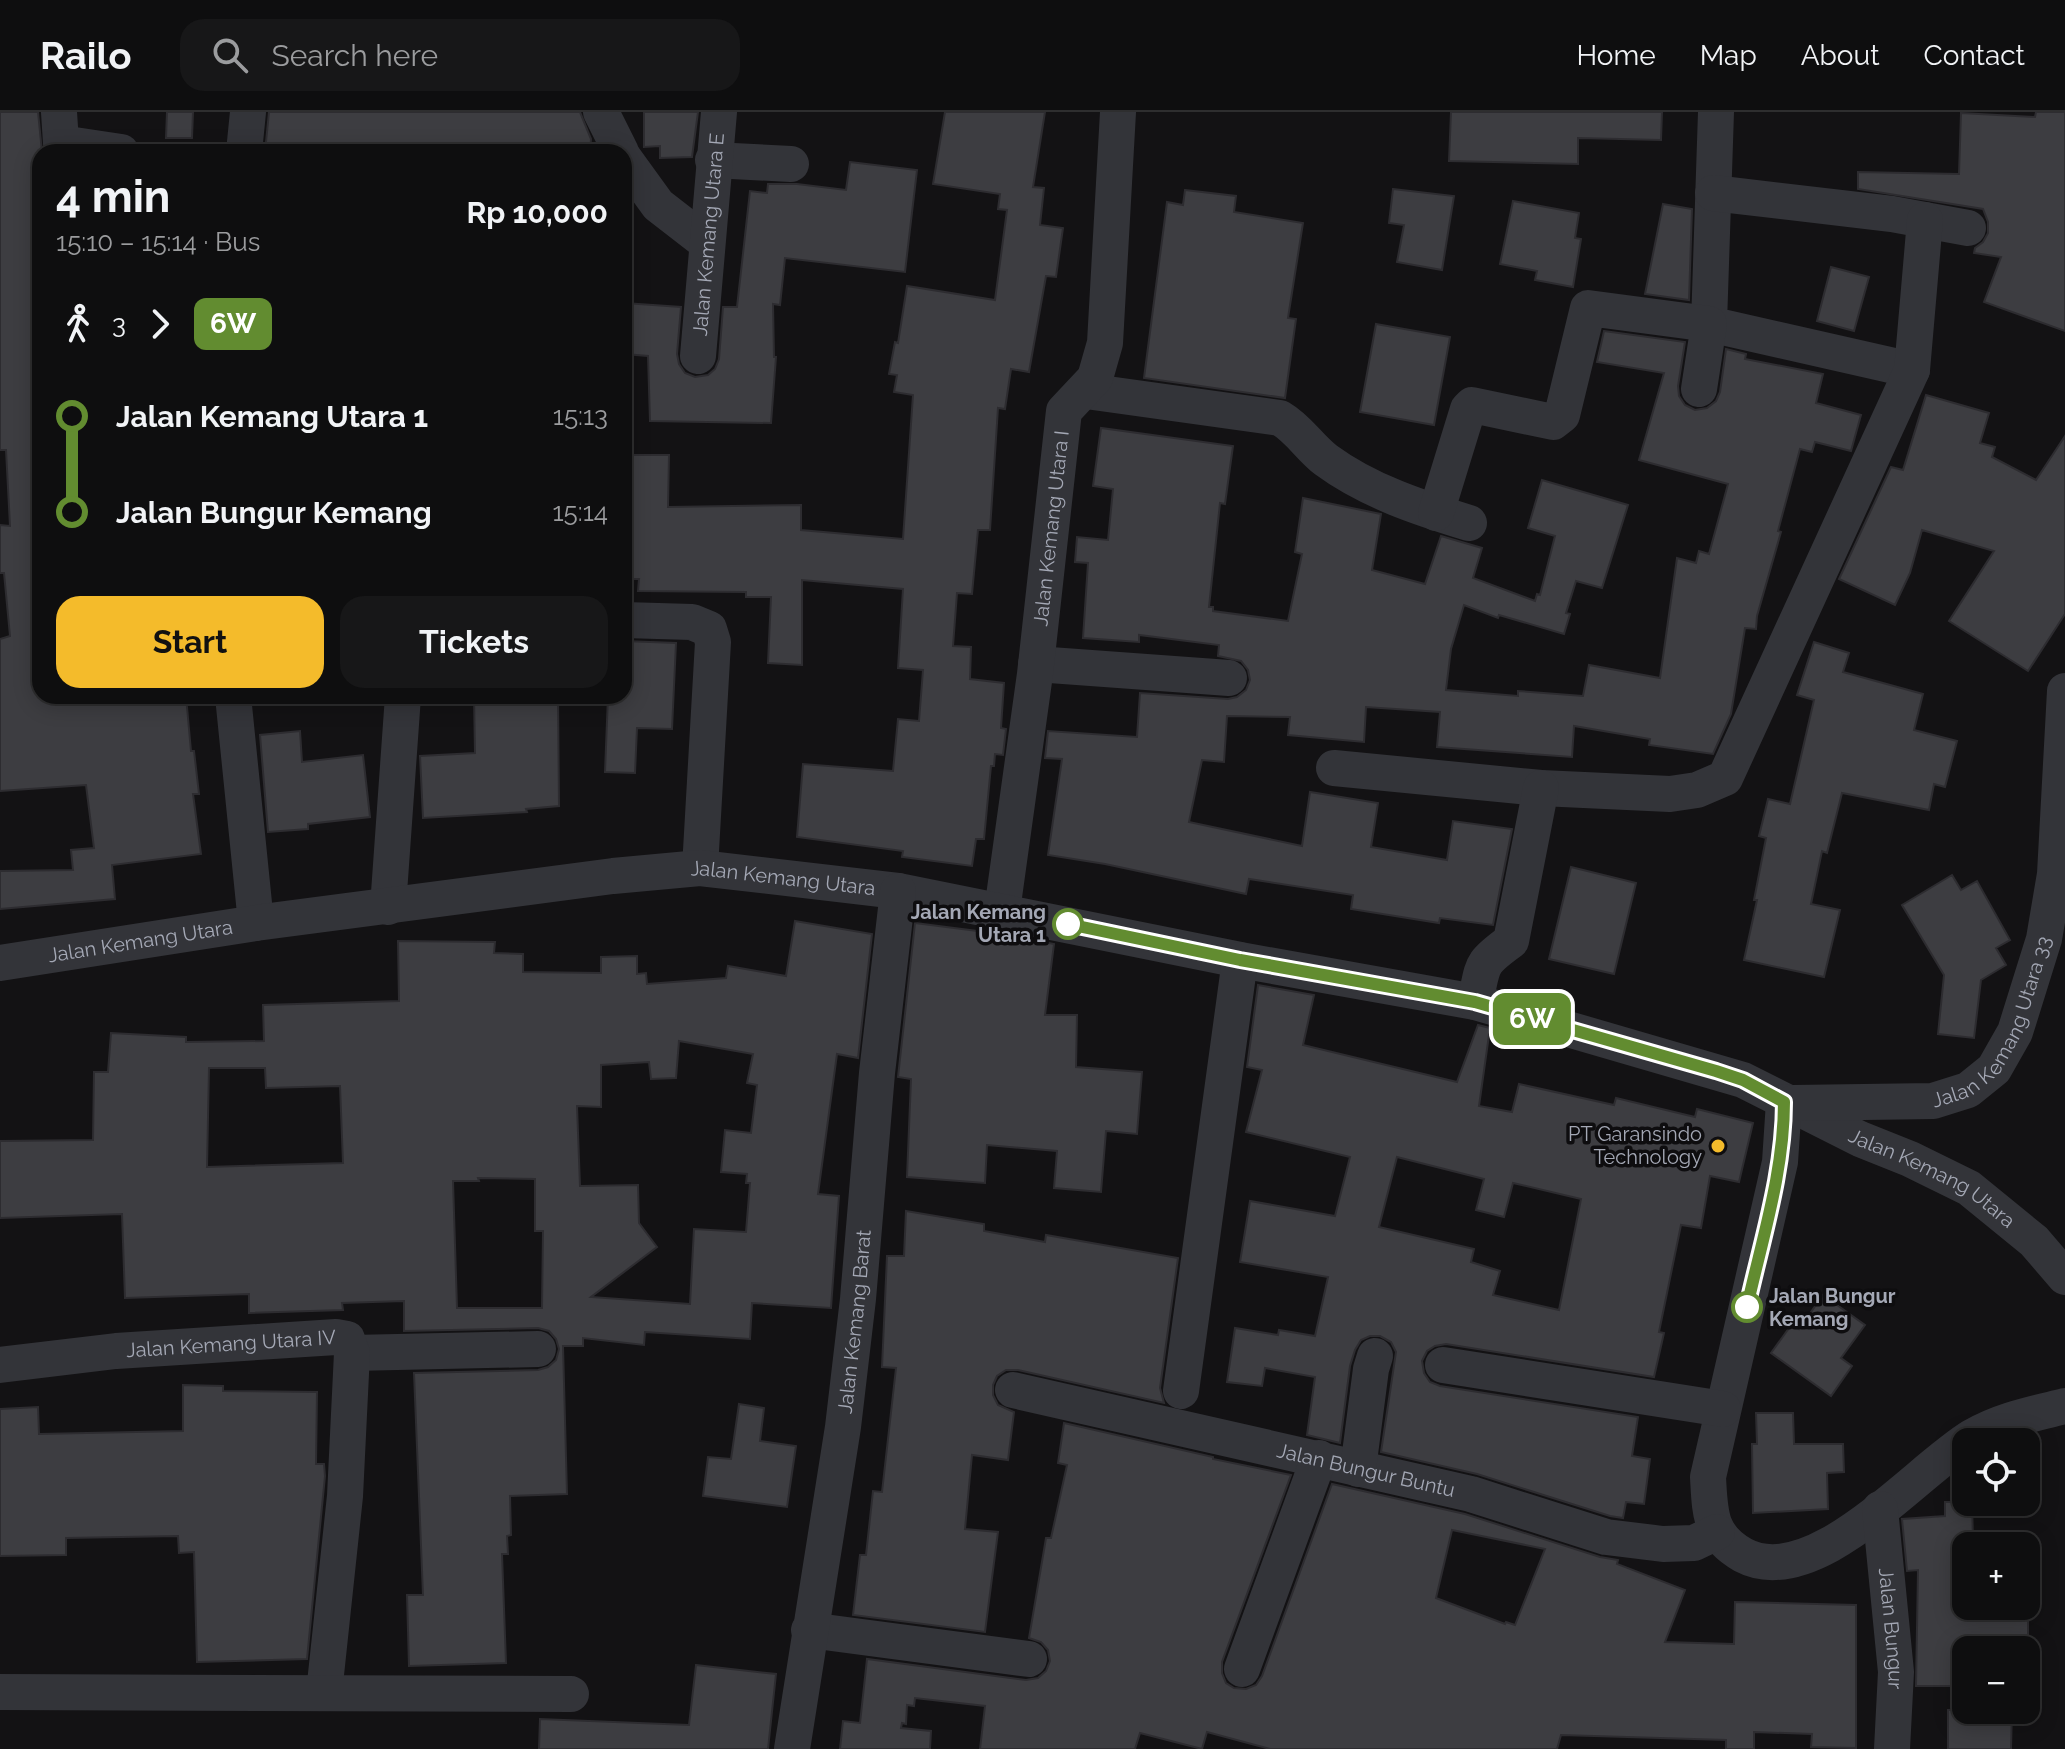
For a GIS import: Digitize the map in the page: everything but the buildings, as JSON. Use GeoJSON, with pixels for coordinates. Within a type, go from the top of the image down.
{"type":"FeatureCollection","features":[{"type":"Feature","properties":{"kind":"street"},"geometry":{"type":"LineString","coordinates":[[59,112],[61,143],[68,144]]}},
{"type":"Feature","properties":{"kind":"street"},"geometry":{"type":"LineString","coordinates":[[245,144],[248,112]]}},
{"type":"Feature","properties":{"kind":"street"},"geometry":{"type":"LineString","coordinates":[[601,112],[617,144]]}},
{"type":"Feature","properties":{"kind":"street","name":"Jalan Kemang Utara E"},"geometry":{"type":"LineString","coordinates":[[698,356],[719,112]]}},
{"type":"Feature","properties":{"kind":"street","name":"Jalan Kemang Utara I"},"geometry":{"type":"LineString","coordinates":[[1002,911],[1036,664],[1064,411],[1095,378],[1105,343],[1118,112]]}},
{"type":"Feature","properties":{"kind":"street"},"geometry":{"type":"LineString","coordinates":[[1699,389],[1709,324],[1716,112]]}},
{"type":"Feature","properties":{"kind":"street"},"geometry":{"type":"LineString","coordinates":[[713,160],[791,164]]}},
{"type":"Feature","properties":{"kind":"street"},"geometry":{"type":"LineString","coordinates":[[632,169],[658,205],[707,243]]}},
{"type":"Feature","properties":{"kind":"street"},"geometry":{"type":"LineString","coordinates":[[1713,193],[1892,214],[1968,228]]}},
{"type":"Feature","properties":{"kind":"street"},"geometry":{"type":"LineString","coordinates":[[1334,768],[1541,788],[1670,794],[1697,790],[1725,778],[1912,370],[1925,220]]}},
{"type":"Feature","properties":{"kind":"street"},"geometry":{"type":"LineString","coordinates":[[1086,391],[1280,418],[1295,427],[1323,457],[1341,469],[1413,506],[1453,518],[1468,409],[1472,405],[1553,422],[1562,415],[1588,308],[1709,324],[1912,370]]}},
{"type":"Feature","properties":{"kind":"street"},"geometry":{"type":"LineString","coordinates":[[632,620],[692,622],[709,629],[713,642],[700,868]]}},
{"type":"Feature","properties":{"kind":"street"},"geometry":{"type":"LineString","coordinates":[[1036,664],[1229,678]]}},
{"type":"Feature","properties":{"kind":"street","name":"Jalan Kemang Utara 33"},"geometry":{"type":"LineString","coordinates":[[1784,1102],[1933,1101],[1968,1090],[1994,1069],[2015,1032],[2044,939],[2055,874],[2065,691]]}},
{"type":"Feature","properties":{"kind":"street"},"geometry":{"type":"LineString","coordinates":[[234,704],[256,923]]}},
{"type":"Feature","properties":{"kind":"street"},"geometry":{"type":"LineString","coordinates":[[388,907],[402,704]]}},
{"type":"Feature","properties":{"kind":"street"},"geometry":{"type":"LineString","coordinates":[[1475,1002],[1484,964],[1490,955],[1511,941],[1541,788]]}},
{"type":"Feature","properties":{"kind":"street","name":"Jalan Kemang Utara"},"geometry":{"type":"LineString","coordinates":[[0,963],[256,923],[613,876],[700,868],[898,891],[1240,960],[1475,1002],[1716,1071],[1743,1080],[1969,1188],[2034,1241],[2065,1277]]}},
{"type":"Feature","properties":{"kind":"street","name":"Jalan Kemang Barat"},"geometry":{"type":"LineString","coordinates":[[792,1749],[843,1427],[857,1314],[877,1073],[898,891]]}},
{"type":"Feature","properties":{"kind":"street"},"geometry":{"type":"LineString","coordinates":[[1181,1391],[1240,960]]}},
{"type":"Feature","properties":{"kind":"street"},"geometry":{"type":"LineString","coordinates":[[1784,1102],[1780,1162],[1708,1477],[1711,1518],[1729,1547],[1753,1560],[1775,1562],[1803,1559],[1846,1536],[1970,1438],[1995,1425],[2065,1406]]}},
{"type":"Feature","properties":{"kind":"street","name":"Jalan Kemang Utara IV"},"geometry":{"type":"LineString","coordinates":[[0,1365],[116,1351],[336,1337],[347,1339],[352,1353],[345,1496],[324,1693]]}},
{"type":"Feature","properties":{"kind":"street"},"geometry":{"type":"LineString","coordinates":[[352,1353],[538,1349]]}},
{"type":"Feature","properties":{"kind":"street"},"geometry":{"type":"LineString","coordinates":[[1358,1469],[1375,1356]]}},
{"type":"Feature","properties":{"kind":"street"},"geometry":{"type":"LineString","coordinates":[[1443,1365],[1723,1409]]}},
{"type":"Feature","properties":{"kind":"street","name":"Jalan Bungur Buntu"},"geometry":{"type":"LineString","coordinates":[[1013,1390],[1471,1494],[1606,1537],[1663,1544],[1694,1543],[1717,1532]]}},
{"type":"Feature","properties":{"kind":"street"},"geometry":{"type":"LineString","coordinates":[[1242,1669],[1319,1458]]}},
{"type":"Feature","properties":{"kind":"street","name":"Jalan Bungur"},"geometry":{"type":"LineString","coordinates":[[1880,1509],[1896,1672],[1892,1749]]}},
{"type":"Feature","properties":{"kind":"street"},"geometry":{"type":"LineString","coordinates":[[809,1630],[1029,1659]]}},
{"type":"Feature","properties":{"kind":"street"},"geometry":{"type":"LineString","coordinates":[[0,1692],[571,1694]]}},
{"type":"Feature","properties":{"kind":"bus line","name":"6W"},"geometry":{"type":"LineString","coordinates":[[1068,924],[1240,960],[1475,1002],[1716,1071],[1743,1080],[1784,1102],[1780,1162],[1747,1307]]}},
{"type":"Feature","properties":{"kind":"place","name":"Jalan Kemang Utara 1"},"geometry":{"type":"Point","coordinates":[1068,924]}},
{"type":"Feature","properties":{"kind":"place","name":"PT Garansindo Technology"},"geometry":{"type":"Point","coordinates":[1718,1146]}},
{"type":"Feature","properties":{"kind":"place","name":"Jalan Bungur Kemang"},"geometry":{"type":"Point","coordinates":[1747,1307]}}]}
